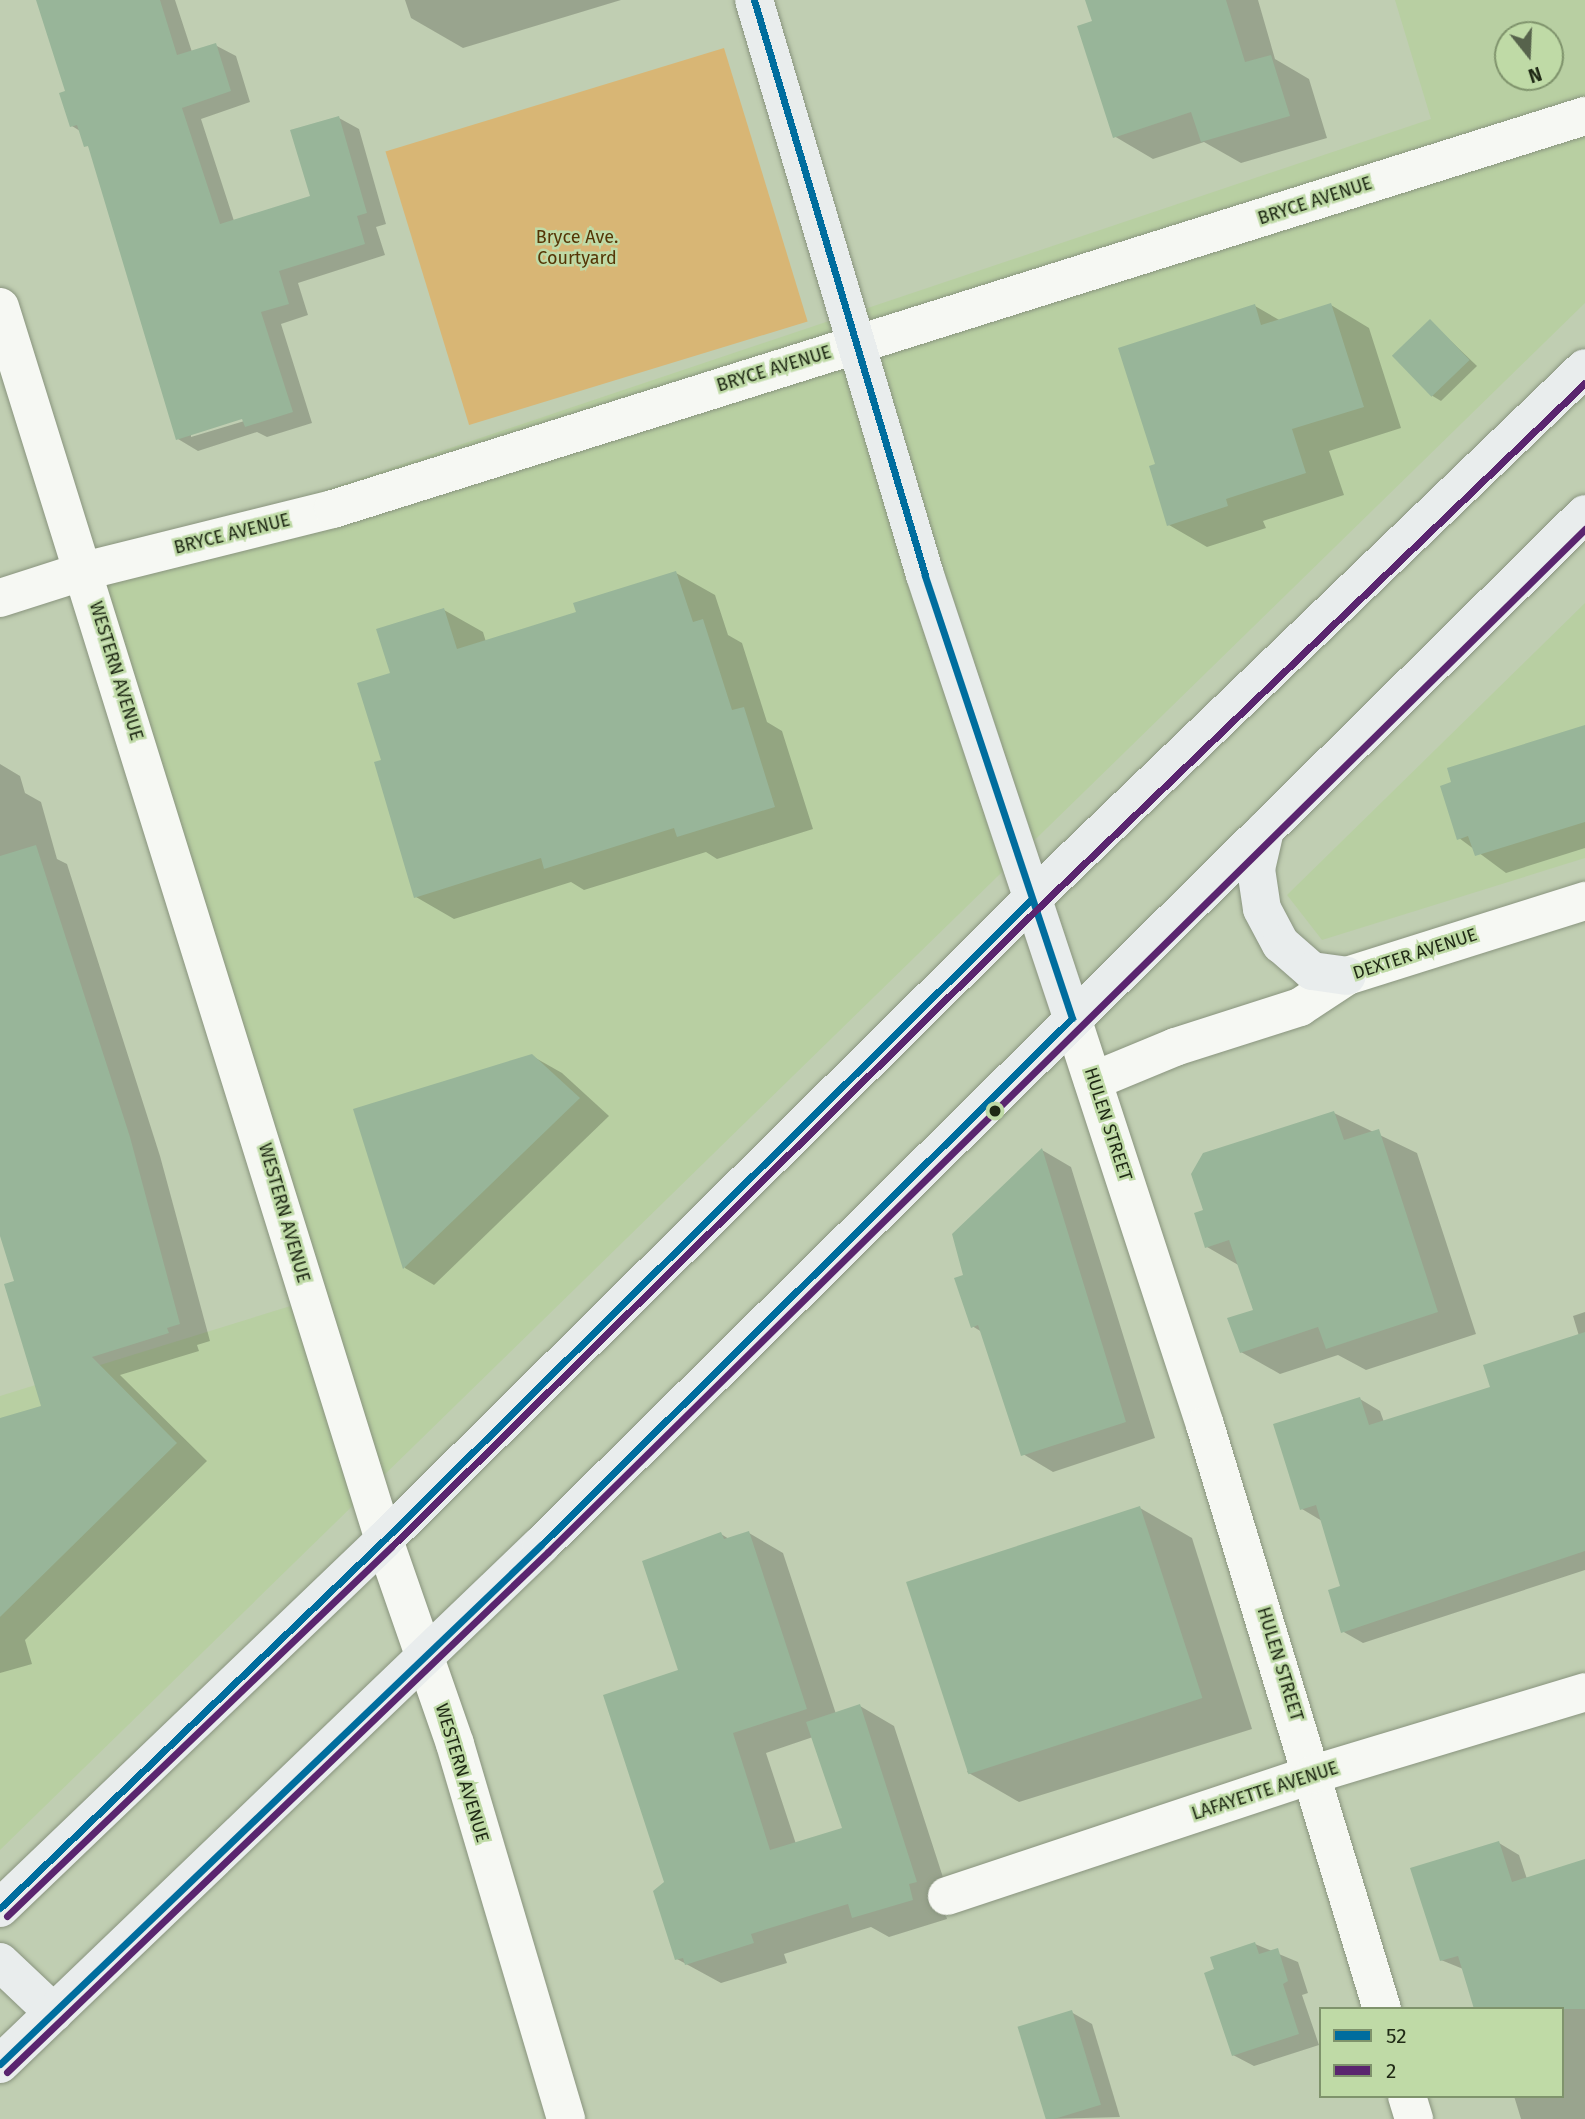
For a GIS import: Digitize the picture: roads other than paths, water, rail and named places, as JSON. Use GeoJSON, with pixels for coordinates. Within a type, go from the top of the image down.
{"type":"FeatureCollection","features":[{"type":"Feature","properties":{"kind":"main road","name":"HULEN STREET"},"geometry":{"type":"LineString","coordinates":[[754,0],[854,344],[1030,901],[1072,1018]]}},
{"type":"Feature","properties":{"kind":"main road"},"geometry":{"type":"LineString","coordinates":[[0,1908],[384,1540],[1030,901],[1585,368]]}},
{"type":"Feature","properties":{"kind":"main road"},"geometry":{"type":"LineString","coordinates":[[0,2064],[425,1654],[1585,514]]}},
{"type":"Feature","properties":{"kind":"main road"},"geometry":{"type":"LineString","coordinates":[[1265,830],[1256,869],[1262,909],[1281,944],[1312,971],[1347,976]]}},
{"type":"Feature","properties":{"kind":"main road"},"geometry":{"type":"LineString","coordinates":[[0,1962],[54,2012]]}},
{"type":"Feature","properties":{"kind":"street","name":"BRYCE AVENUE"},"geometry":{"type":"LineString","coordinates":[[0,598],[84,571],[333,509],[1585,116]]}},
{"type":"Feature","properties":{"kind":"street","name":"WESTERN AVENUE"},"geometry":{"type":"LineString","coordinates":[[0,307],[384,1540],[425,1654],[566,2119]]}},
{"type":"Feature","properties":{"kind":"street","name":"DEXTER AVENUE"},"geometry":{"type":"LineString","coordinates":[[1093,1081],[1175,1047],[1300,1007],[1347,976],[1585,901]]}},
{"type":"Feature","properties":{"kind":"street","name":"HULEN STREET"},"geometry":{"type":"LineString","coordinates":[[1072,1018],[1314,1774],[1381,2007]]}},
{"type":"Feature","properties":{"kind":"street","name":"LAFAYETTE AVENUE"},"geometry":{"type":"LineString","coordinates":[[947,1896],[1314,1774],[1585,1692]]}},
{"type":"Feature","properties":{"kind":"street"},"geometry":{"type":"LineString","coordinates":[[1408,2098],[1414,2119]]}},
{"type":"Feature","properties":{"kind":"park label","name":"Bryce Ave. Courtyard"},"geometry":{"type":"Point","coordinates":[577,248]}}]}
